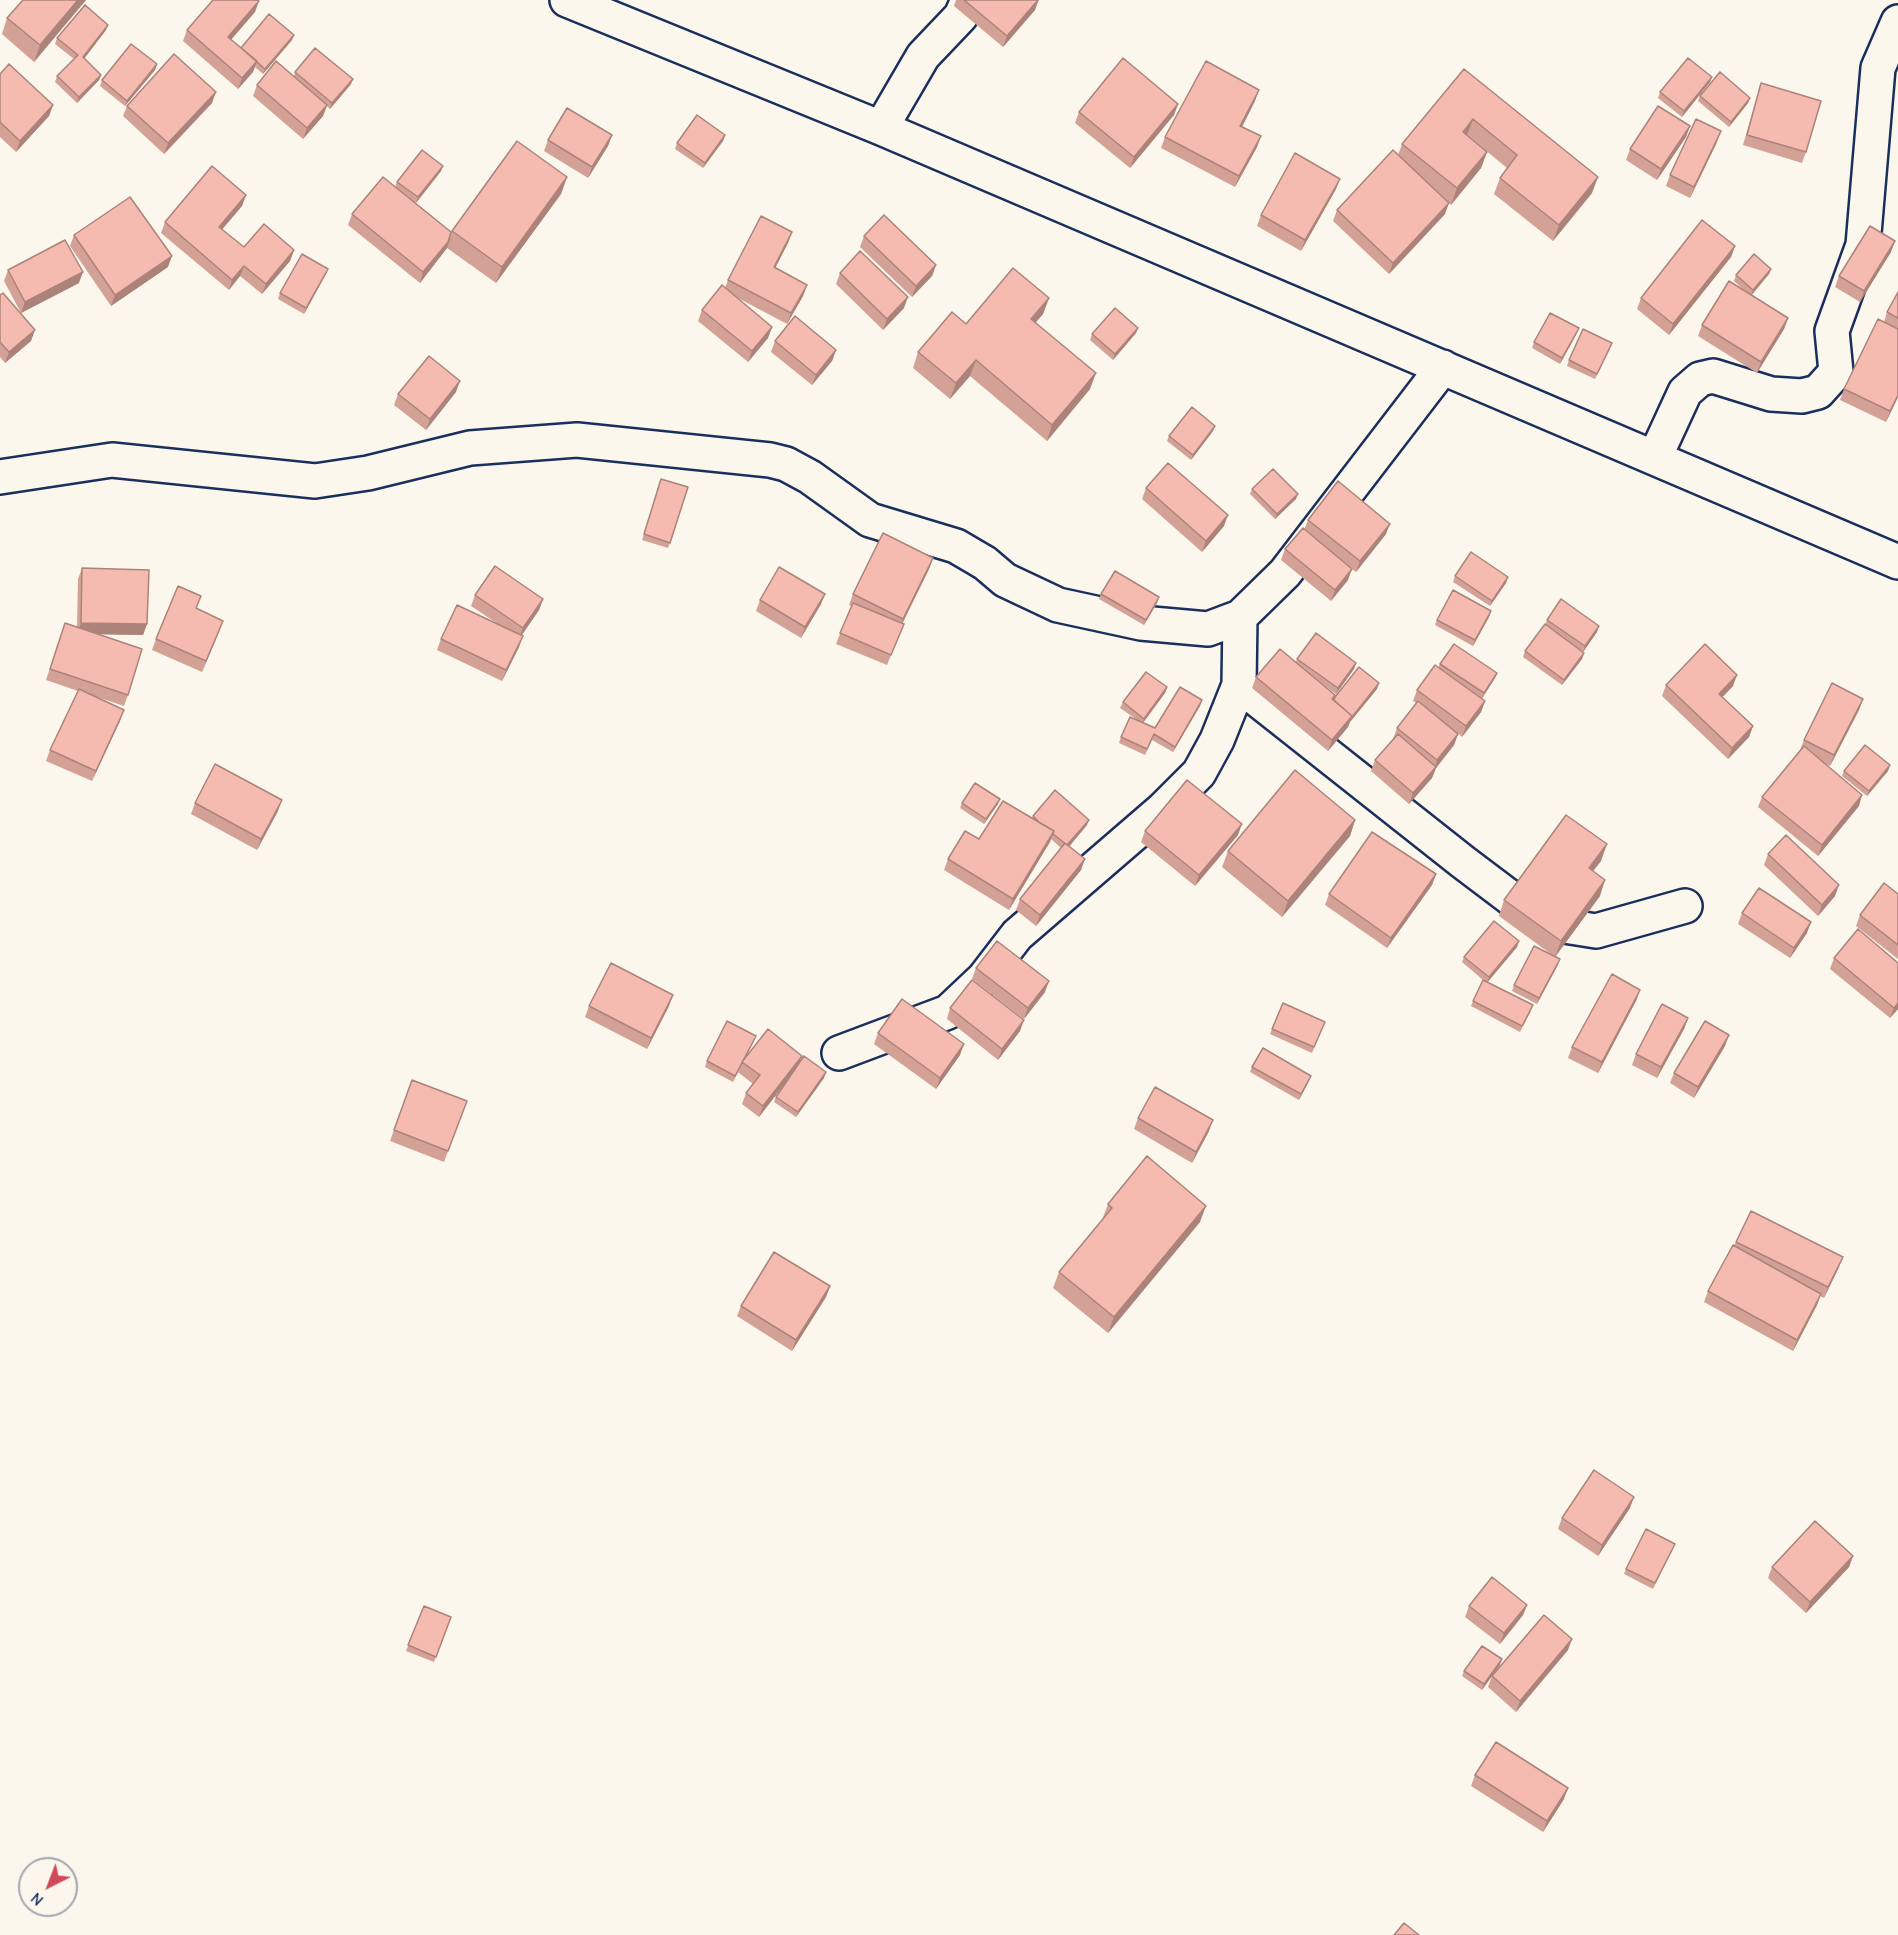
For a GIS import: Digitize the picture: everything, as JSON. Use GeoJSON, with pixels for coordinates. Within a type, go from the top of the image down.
{"type":"FeatureCollection","features":[{"type":"Feature","properties":{"kind":"street"},"geometry":{"type":"LineString","coordinates":[[567,0],[881,128],[1898,562]]}},
{"type":"Feature","properties":{"kind":"street"},"geometry":{"type":"LineString","coordinates":[[881,128],[923,56],[961,16],[968,0]]}},
{"type":"Feature","properties":{"kind":"street"},"geometry":{"type":"LineString","coordinates":[[1655,457],[1686,392],[1700,379],[1713,376],[1771,394],[1802,396],[1818,392],[1836,372],[1832,331],[1863,245],[1878,68],[1898,22]]}},
{"type":"Feature","properties":{"kind":"street"},"geometry":{"type":"LineString","coordinates":[[0,477],[112,460],[315,481],[368,473],[470,448],[537,441],[601,441],[786,464],[810,477],[870,520],[956,546],[985,563],[1005,580],[1058,605],[1175,627],[1208,629],[1240,617],[1285,573],[1443,367]]}},
{"type":"Feature","properties":{"kind":"street"},"geometry":{"type":"LineString","coordinates":[[839,1053],[948,1012],[984,978],[1017,935],[1154,817],[1199,773],[1217,740],[1239,684],[1240,617]]}},
{"type":"Feature","properties":{"kind":"street"},"geometry":{"type":"LineString","coordinates":[[1239,684],[1462,862],[1512,899],[1558,925],[1596,931],[1685,906]]}},
{"type":"Feature","properties":{"kind":"building"},"geometry":{"type":"Polygon","coordinates":[[[23,0],[78,0],[40,45],[7,18],[23,0]]]}},
{"type":"Feature","properties":{"kind":"building"},"geometry":{"type":"Polygon","coordinates":[[[213,0],[259,1],[228,37],[257,61],[242,78],[187,30],[213,0]]]}},
{"type":"Feature","properties":{"kind":"building"},"geometry":{"type":"Polygon","coordinates":[[[964,0],[1038,0],[1007,36],[964,0]]]}},
{"type":"Feature","properties":{"kind":"building"},"geometry":{"type":"Polygon","coordinates":[[[85,5],[108,25],[83,57],[101,75],[79,97],[57,76],[78,55],[57,38],[85,5]]]}},
{"type":"Feature","properties":{"kind":"building"},"geometry":{"type":"Polygon","coordinates":[[[269,14],[294,35],[265,69],[241,48],[269,14]]]}},
{"type":"Feature","properties":{"kind":"building"},"geometry":{"type":"Polygon","coordinates":[[[131,44],[157,64],[127,101],[102,80],[131,44]]]}},
{"type":"Feature","properties":{"kind":"building"},"geometry":{"type":"Polygon","coordinates":[[[315,48],[353,79],[332,103],[295,72],[315,48]]]}},
{"type":"Feature","properties":{"kind":"building"},"geometry":{"type":"Polygon","coordinates":[[[174,54],[216,92],[168,143],[127,106],[174,54]]]}},
{"type":"Feature","properties":{"kind":"building"},"geometry":{"type":"Polygon","coordinates":[[[1123,58],[1178,104],[1134,157],[1079,112],[1123,58]]]}},
{"type":"Feature","properties":{"kind":"building"},"geometry":{"type":"Polygon","coordinates":[[[1688,58],[1712,77],[1684,111],[1660,92],[1688,58]]]}},
{"type":"Feature","properties":{"kind":"building"},"geometry":{"type":"Polygon","coordinates":[[[276,61],[327,105],[307,128],[257,85],[276,61]]]}},
{"type":"Feature","properties":{"kind":"building"},"geometry":{"type":"Polygon","coordinates":[[[1206,61],[1259,90],[1240,126],[1261,136],[1239,176],[1165,137],[1206,61]]]}},
{"type":"Feature","properties":{"kind":"building"},"geometry":{"type":"Polygon","coordinates":[[[9,64],[53,105],[20,141],[0,122],[0,74],[9,64]]]}},
{"type":"Feature","properties":{"kind":"building"},"geometry":{"type":"Polygon","coordinates":[[[1464,69],[1598,177],[1559,225],[1500,178],[1517,155],[1473,119],[1463,132],[1487,152],[1457,188],[1402,144],[1464,69]]]}},
{"type":"Feature","properties":{"kind":"building"},"geometry":{"type":"Polygon","coordinates":[[[1720,72],[1750,98],[1731,122],[1700,96],[1720,72]]]}},
{"type":"Feature","properties":{"kind":"building"},"geometry":{"type":"Polygon","coordinates":[[[1761,83],[1821,101],[1806,152],[1747,135],[1761,83]]]}},
{"type":"Feature","properties":{"kind":"building"},"geometry":{"type":"Polygon","coordinates":[[[1658,106],[1690,126],[1661,169],[1630,149],[1658,106]]]}},
{"type":"Feature","properties":{"kind":"building"},"geometry":{"type":"Polygon","coordinates":[[[567,108],[612,135],[592,167],[548,140],[567,108]]]}},
{"type":"Feature","properties":{"kind":"building"},"geometry":{"type":"Polygon","coordinates":[[[697,115],[725,135],[705,163],[677,143],[697,115]]]}},
{"type":"Feature","properties":{"kind":"building"},"geometry":{"type":"Polygon","coordinates":[[[1696,119],[1721,131],[1694,187],[1670,175],[1696,119]]]}},
{"type":"Feature","properties":{"kind":"building"},"geometry":{"type":"Polygon","coordinates":[[[517,141],[567,177],[502,267],[452,231],[517,141]]]}},
{"type":"Feature","properties":{"kind":"building"},"geometry":{"type":"Polygon","coordinates":[[[422,150],[443,166],[418,197],[397,182],[422,150]]]}},
{"type":"Feature","properties":{"kind":"building"},"geometry":{"type":"Polygon","coordinates":[[[1393,150],[1449,203],[1393,263],[1337,210],[1393,150]]]}},
{"type":"Feature","properties":{"kind":"building"},"geometry":{"type":"Polygon","coordinates":[[[1295,153],[1340,179],[1305,240],[1261,215],[1295,153]]]}},
{"type":"Feature","properties":{"kind":"building"},"geometry":{"type":"Polygon","coordinates":[[[212,166],[246,195],[219,227],[244,247],[264,224],[294,250],[266,284],[244,266],[232,280],[165,222],[212,166]]]}},
{"type":"Feature","properties":{"kind":"building"},"geometry":{"type":"Polygon","coordinates":[[[383,177],[451,232],[448,242],[423,272],[352,214],[383,177]]]}},
{"type":"Feature","properties":{"kind":"building"},"geometry":{"type":"Polygon","coordinates":[[[130,197],[172,256],[115,295],[74,235],[130,197]]]}},
{"type":"Feature","properties":{"kind":"building"},"geometry":{"type":"Polygon","coordinates":[[[884,215],[936,265],[916,286],[864,236],[884,215]]]}},
{"type":"Feature","properties":{"kind":"building"},"geometry":{"type":"Polygon","coordinates":[[[761,216],[792,232],[774,267],[807,285],[791,313],[728,280],[761,216]]]}},
{"type":"Feature","properties":{"kind":"building"},"geometry":{"type":"Polygon","coordinates":[[[1702,220],[1735,246],[1673,324],[1641,298],[1702,220]]]}},
{"type":"Feature","properties":{"kind":"building"},"geometry":{"type":"Polygon","coordinates":[[[1870,226],[1895,241],[1864,291],[1839,276],[1870,226]]]}},
{"type":"Feature","properties":{"kind":"building"},"geometry":{"type":"Polygon","coordinates":[[[65,240],[83,272],[25,302],[8,270],[65,240]]]}},
{"type":"Feature","properties":{"kind":"building"},"geometry":{"type":"Polygon","coordinates":[[[860,251],[908,297],[887,319],[840,273],[860,251]]]}},
{"type":"Feature","properties":{"kind":"building"},"geometry":{"type":"Polygon","coordinates":[[[302,254],[328,269],[306,308],[280,293],[302,254]]]}},
{"type":"Feature","properties":{"kind":"building"},"geometry":{"type":"Polygon","coordinates":[[[1754,254],[1771,269],[1753,290],[1736,275],[1754,254]]]}},
{"type":"Feature","properties":{"kind":"building"},"geometry":{"type":"Polygon","coordinates":[[[1013,268],[1049,298],[1031,319],[1096,373],[1052,425],[976,360],[956,383],[918,352],[952,312],[966,324],[1013,268]]]}},
{"type":"Feature","properties":{"kind":"building"},"geometry":{"type":"Polygon","coordinates":[[[1729,281],[1788,318],[1761,362],[1702,325],[1729,281]]]}},
{"type":"Feature","properties":{"kind":"building"},"geometry":{"type":"Polygon","coordinates":[[[722,285],[772,327],[752,351],[702,310],[722,285]]]}},
{"type":"Feature","properties":{"kind":"building"},"geometry":{"type":"Polygon","coordinates":[[[1898,292],[1898,318],[1887,312],[1898,292]]]}},
{"type":"Feature","properties":{"kind":"building"},"geometry":{"type":"Polygon","coordinates":[[[3,293],[35,330],[9,352],[0,342],[0,295],[3,293]]]}},
{"type":"Feature","properties":{"kind":"building"},"geometry":{"type":"Polygon","coordinates":[[[1115,308],[1138,328],[1115,354],[1092,334],[1115,308]]]}},
{"type":"Feature","properties":{"kind":"building"},"geometry":{"type":"Polygon","coordinates":[[[1550,313],[1579,328],[1562,358],[1534,342],[1550,313]]]}},
{"type":"Feature","properties":{"kind":"building"},"geometry":{"type":"Polygon","coordinates":[[[795,316],[836,350],[816,375],[775,341],[795,316]]]}},
{"type":"Feature","properties":{"kind":"building"},"geometry":{"type":"Polygon","coordinates":[[[1878,319],[1898,329],[1898,395],[1890,411],[1844,389],[1878,319]]]}},
{"type":"Feature","properties":{"kind":"building"},"geometry":{"type":"Polygon","coordinates":[[[1583,329],[1612,343],[1597,374],[1569,360],[1583,329]]]}},
{"type":"Feature","properties":{"kind":"building"},"geometry":{"type":"Polygon","coordinates":[[[429,356],[460,381],[430,419],[398,394],[429,356]]]}},
{"type":"Feature","properties":{"kind":"building"},"geometry":{"type":"Polygon","coordinates":[[[1192,407],[1215,426],[1193,455],[1169,436],[1192,407]]]}},
{"type":"Feature","properties":{"kind":"building"},"geometry":{"type":"Polygon","coordinates":[[[1168,463],[1228,515],[1206,541],[1146,488],[1168,463]]]}},
{"type":"Feature","properties":{"kind":"building"},"geometry":{"type":"Polygon","coordinates":[[[1273,469],[1298,494],[1277,514],[1252,489],[1273,469]]]}},
{"type":"Feature","properties":{"kind":"building"},"geometry":{"type":"Polygon","coordinates":[[[661,479],[688,487],[670,543],[644,534],[661,479]]]}},
{"type":"Feature","properties":{"kind":"building"},"geometry":{"type":"Polygon","coordinates":[[[1338,481],[1390,524],[1360,561],[1308,520],[1338,481]]]}},
{"type":"Feature","properties":{"kind":"building"},"geometry":{"type":"Polygon","coordinates":[[[1303,528],[1352,569],[1335,590],[1285,549],[1303,528]]]}},
{"type":"Feature","properties":{"kind":"building"},"geometry":{"type":"Polygon","coordinates":[[[883,533],[933,558],[903,619],[853,594],[883,533]]]}},
{"type":"Feature","properties":{"kind":"building"},"geometry":{"type":"Polygon","coordinates":[[[1471,552],[1508,577],[1492,601],[1455,576],[1471,552]]]}},
{"type":"Feature","properties":{"kind":"building"},"geometry":{"type":"Polygon","coordinates":[[[495,566],[543,599],[523,628],[475,595],[495,566]]]}},
{"type":"Feature","properties":{"kind":"building"},"geometry":{"type":"Polygon","coordinates":[[[779,567],[825,594],[805,627],[760,600],[779,567]]]}},
{"type":"Feature","properties":{"kind":"building"},"geometry":{"type":"Polygon","coordinates":[[[82,568],[149,570],[147,624],[81,623],[82,568]]]}},
{"type":"Feature","properties":{"kind":"building"},"geometry":{"type":"Polygon","coordinates":[[[1115,571],[1159,597],[1146,620],[1101,594],[1115,571]]]}},
{"type":"Feature","properties":{"kind":"building"},"geometry":{"type":"Polygon","coordinates":[[[178,586],[201,596],[196,608],[223,621],[206,661],[156,639],[178,586]]]}},
{"type":"Feature","properties":{"kind":"building"},"geometry":{"type":"Polygon","coordinates":[[[1453,590],[1491,611],[1475,640],[1437,620],[1453,590]]]}},
{"type":"Feature","properties":{"kind":"building"},"geometry":{"type":"Polygon","coordinates":[[[1561,599],[1599,626],[1585,646],[1547,620],[1561,599]]]}},
{"type":"Feature","properties":{"kind":"building"},"geometry":{"type":"Polygon","coordinates":[[[853,603],[904,624],[891,655],[840,633],[853,603]]]}},
{"type":"Feature","properties":{"kind":"building"},"geometry":{"type":"Polygon","coordinates":[[[457,605],[523,636],[506,670],[441,639],[457,605]]]}},
{"type":"Feature","properties":{"kind":"building"},"geometry":{"type":"Polygon","coordinates":[[[65,623],[142,649],[128,695],[50,669],[65,623]]]}},
{"type":"Feature","properties":{"kind":"building"},"geometry":{"type":"Polygon","coordinates":[[[1545,624],[1584,653],[1564,680],[1525,651],[1545,624]]]}},
{"type":"Feature","properties":{"kind":"building"},"geometry":{"type":"Polygon","coordinates":[[[1316,633],[1356,663],[1338,688],[1297,659],[1316,633]]]}},
{"type":"Feature","properties":{"kind":"building"},"geometry":{"type":"Polygon","coordinates":[[[1454,644],[1497,673],[1484,693],[1440,664],[1454,644]]]}},
{"type":"Feature","properties":{"kind":"building"},"geometry":{"type":"Polygon","coordinates":[[[1705,644],[1737,675],[1719,694],[1753,726],[1732,748],[1666,685],[1705,644]]]}},
{"type":"Feature","properties":{"kind":"building"},"geometry":{"type":"Polygon","coordinates":[[[1280,649],[1335,695],[1332,699],[1352,716],[1332,740],[1256,677],[1280,649]]]}},
{"type":"Feature","properties":{"kind":"building"},"geometry":{"type":"Polygon","coordinates":[[[1435,665],[1485,701],[1466,726],[1417,690],[1435,665]]]}},
{"type":"Feature","properties":{"kind":"building"},"geometry":{"type":"Polygon","coordinates":[[[1359,667],[1379,683],[1352,717],[1334,700],[1359,667]]]}},
{"type":"Feature","properties":{"kind":"building"},"geometry":{"type":"Polygon","coordinates":[[[1146,672],[1167,687],[1144,719],[1123,702],[1146,672]]]}},
{"type":"Feature","properties":{"kind":"building"},"geometry":{"type":"Polygon","coordinates":[[[1832,683],[1863,699],[1834,755],[1804,740],[1832,683]]]}},
{"type":"Feature","properties":{"kind":"building"},"geometry":{"type":"Polygon","coordinates":[[[1180,687],[1202,700],[1175,747],[1154,734],[1147,749],[1121,737],[1130,717],[1155,728],[1180,687]]]}},
{"type":"Feature","properties":{"kind":"building"},"geometry":{"type":"Polygon","coordinates":[[[79,689],[124,710],[96,771],[50,750],[79,689]]]}},
{"type":"Feature","properties":{"kind":"building"},"geometry":{"type":"Polygon","coordinates":[[[1418,701],[1458,734],[1437,760],[1397,728],[1418,701]]]}},
{"type":"Feature","properties":{"kind":"building"},"geometry":{"type":"Polygon","coordinates":[[[1398,734],[1436,767],[1413,793],[1375,760],[1398,734]]]}},
{"type":"Feature","properties":{"kind":"building"},"geometry":{"type":"Polygon","coordinates":[[[1865,745],[1890,765],[1869,791],[1844,771],[1865,745]]]}},
{"type":"Feature","properties":{"kind":"building"},"geometry":{"type":"Polygon","coordinates":[[[1804,746],[1862,795],[1822,845],[1762,797],[1804,746]]]}},
{"type":"Feature","properties":{"kind":"building"},"geometry":{"type":"Polygon","coordinates":[[[215,764],[282,800],[261,839],[195,803],[215,764]]]}},
{"type":"Feature","properties":{"kind":"building"},"geometry":{"type":"Polygon","coordinates":[[[1295,770],[1355,820],[1288,901],[1228,851],[1295,770]]]}},
{"type":"Feature","properties":{"kind":"building"},"geometry":{"type":"Polygon","coordinates":[[[1187,780],[1242,824],[1199,875],[1145,831],[1187,780]]]}},
{"type":"Feature","properties":{"kind":"building"},"geometry":{"type":"Polygon","coordinates":[[[975,783],[1000,799],[986,819],[962,803],[975,783]]]}},
{"type":"Feature","properties":{"kind":"building"},"geometry":{"type":"Polygon","coordinates":[[[1055,790],[1089,820],[1067,845],[1053,834],[1054,831],[1033,816],[1055,790]]]}},
{"type":"Feature","properties":{"kind":"building"},"geometry":{"type":"Polygon","coordinates":[[[1003,801],[1054,831],[1013,899],[948,859],[965,831],[979,839],[1003,801]]]}},
{"type":"Feature","properties":{"kind":"building"},"geometry":{"type":"Polygon","coordinates":[[[1566,815],[1607,844],[1589,868],[1605,880],[1561,941],[1504,900],[1566,815]]]}},
{"type":"Feature","properties":{"kind":"building"},"geometry":{"type":"Polygon","coordinates":[[[1372,832],[1436,874],[1391,938],[1329,894],[1372,832]]]}},
{"type":"Feature","properties":{"kind":"building"},"geometry":{"type":"Polygon","coordinates":[[[1786,835],[1839,885],[1822,905],[1768,854],[1786,835]]]}},
{"type":"Feature","properties":{"kind":"building"},"geometry":{"type":"Polygon","coordinates":[[[1065,843],[1085,859],[1040,915],[1020,899],[1065,843]]]}},
{"type":"Feature","properties":{"kind":"building"},"geometry":{"type":"Polygon","coordinates":[[[1884,883],[1898,894],[1898,945],[1860,915],[1884,883]]]}},
{"type":"Feature","properties":{"kind":"building"},"geometry":{"type":"Polygon","coordinates":[[[1759,888],[1811,922],[1794,948],[1742,913],[1759,888]]]}},
{"type":"Feature","properties":{"kind":"building"},"geometry":{"type":"Polygon","coordinates":[[[1494,921],[1519,941],[1489,977],[1464,957],[1494,921]]]}},
{"type":"Feature","properties":{"kind":"building"},"geometry":{"type":"Polygon","coordinates":[[[1858,929],[1898,963],[1898,1003],[1894,1008],[1834,958],[1858,929]]]}},
{"type":"Feature","properties":{"kind":"building"},"geometry":{"type":"Polygon","coordinates":[[[997,941],[1049,981],[1028,1008],[976,968],[997,941]]]}},
{"type":"Feature","properties":{"kind":"building"},"geometry":{"type":"Polygon","coordinates":[[[1534,946],[1560,959],[1539,998],[1514,985],[1534,946]]]}},
{"type":"Feature","properties":{"kind":"building"},"geometry":{"type":"Polygon","coordinates":[[[611,963],[673,995],[651,1038],[589,1006],[611,963]]]}},
{"type":"Feature","properties":{"kind":"building"},"geometry":{"type":"Polygon","coordinates":[[[1612,974],[1640,990],[1602,1062],[1572,1047],[1612,974]]]}},
{"type":"Feature","properties":{"kind":"building"},"geometry":{"type":"Polygon","coordinates":[[[972,980],[1024,1020],[1002,1049],[950,1008],[972,980]]]}},
{"type":"Feature","properties":{"kind":"building"},"geometry":{"type":"Polygon","coordinates":[[[1483,980],[1533,1005],[1522,1026],[1473,1001],[1483,980]]]}},
{"type":"Feature","properties":{"kind":"building"},"geometry":{"type":"Polygon","coordinates":[[[902,999],[964,1044],[940,1078],[878,1033],[902,999]]]}},
{"type":"Feature","properties":{"kind":"building"},"geometry":{"type":"Polygon","coordinates":[[[1283,1003],[1325,1022],[1314,1047],[1272,1029],[1283,1003]]]}},
{"type":"Feature","properties":{"kind":"building"},"geometry":{"type":"Polygon","coordinates":[[[1662,1004],[1688,1018],[1661,1067],[1636,1054],[1662,1004]]]}},
{"type":"Feature","properties":{"kind":"building"},"geometry":{"type":"Polygon","coordinates":[[[727,1021],[756,1036],[735,1076],[707,1061],[727,1021]]]}},
{"type":"Feature","properties":{"kind":"building"},"geometry":{"type":"Polygon","coordinates":[[[1705,1021],[1729,1035],[1698,1087],[1674,1073],[1705,1021]]]}},
{"type":"Feature","properties":{"kind":"building"},"geometry":{"type":"Polygon","coordinates":[[[768,1029],[802,1056],[763,1106],[746,1093],[760,1075],[742,1062],[768,1029]]]}},
{"type":"Feature","properties":{"kind":"building"},"geometry":{"type":"Polygon","coordinates":[[[1263,1048],[1311,1076],[1301,1094],[1252,1067],[1263,1048]]]}},
{"type":"Feature","properties":{"kind":"building"},"geometry":{"type":"Polygon","coordinates":[[[804,1056],[826,1072],[798,1112],[776,1097],[804,1056]]]}},
{"type":"Feature","properties":{"kind":"building"},"geometry":{"type":"Polygon","coordinates":[[[412,1080],[467,1101],[448,1151],[394,1130],[412,1080]]]}},
{"type":"Feature","properties":{"kind":"building"},"geometry":{"type":"Polygon","coordinates":[[[1155,1087],[1213,1120],[1196,1152],[1138,1118],[1155,1087]]]}},
{"type":"Feature","properties":{"kind":"building"},"geometry":{"type":"Polygon","coordinates":[[[1147,1156],[1206,1206],[1114,1317],[1059,1272],[1112,1208],[1108,1204],[1147,1156]]]}},
{"type":"Feature","properties":{"kind":"building"},"geometry":{"type":"Polygon","coordinates":[[[1751,1211],[1843,1257],[1828,1287],[1736,1242],[1751,1211]]]}},
{"type":"Feature","properties":{"kind":"building"},"geometry":{"type":"Polygon","coordinates":[[[1733,1245],[1821,1294],[1797,1340],[1708,1291],[1733,1245]]]}},
{"type":"Feature","properties":{"kind":"building"},"geometry":{"type":"Polygon","coordinates":[[[774,1252],[830,1286],[796,1340],[741,1306],[774,1252]]]}},
{"type":"Feature","properties":{"kind":"building"},"geometry":{"type":"Polygon","coordinates":[[[1594,1470],[1634,1497],[1602,1545],[1562,1518],[1594,1470]]]}},
{"type":"Feature","properties":{"kind":"building"},"geometry":{"type":"Polygon","coordinates":[[[1815,1521],[1853,1556],[1810,1602],[1772,1567],[1815,1521]]]}},
{"type":"Feature","properties":{"kind":"building"},"geometry":{"type":"Polygon","coordinates":[[[1646,1529],[1675,1544],[1655,1583],[1626,1569],[1646,1529]]]}},
{"type":"Feature","properties":{"kind":"building"},"geometry":{"type":"Polygon","coordinates":[[[1492,1577],[1527,1605],[1504,1633],[1469,1606],[1492,1577]]]}},
{"type":"Feature","properties":{"kind":"building"},"geometry":{"type":"Polygon","coordinates":[[[424,1606],[451,1617],[436,1657],[408,1645],[424,1606]]]}},
{"type":"Feature","properties":{"kind":"building"},"geometry":{"type":"Polygon","coordinates":[[[1544,1615],[1572,1639],[1520,1701],[1492,1676],[1544,1615]]]}},
{"type":"Feature","properties":{"kind":"building"},"geometry":{"type":"Polygon","coordinates":[[[1482,1646],[1502,1659],[1484,1684],[1464,1671],[1482,1646]]]}},
{"type":"Feature","properties":{"kind":"building"},"geometry":{"type":"Polygon","coordinates":[[[1496,1742],[1568,1788],[1547,1821],[1475,1775],[1496,1742]]]}},
{"type":"Feature","properties":{"kind":"building"},"geometry":{"type":"Polygon","coordinates":[[[1404,1923],[1419,1935],[1394,1935],[1404,1923]]]}}]}
